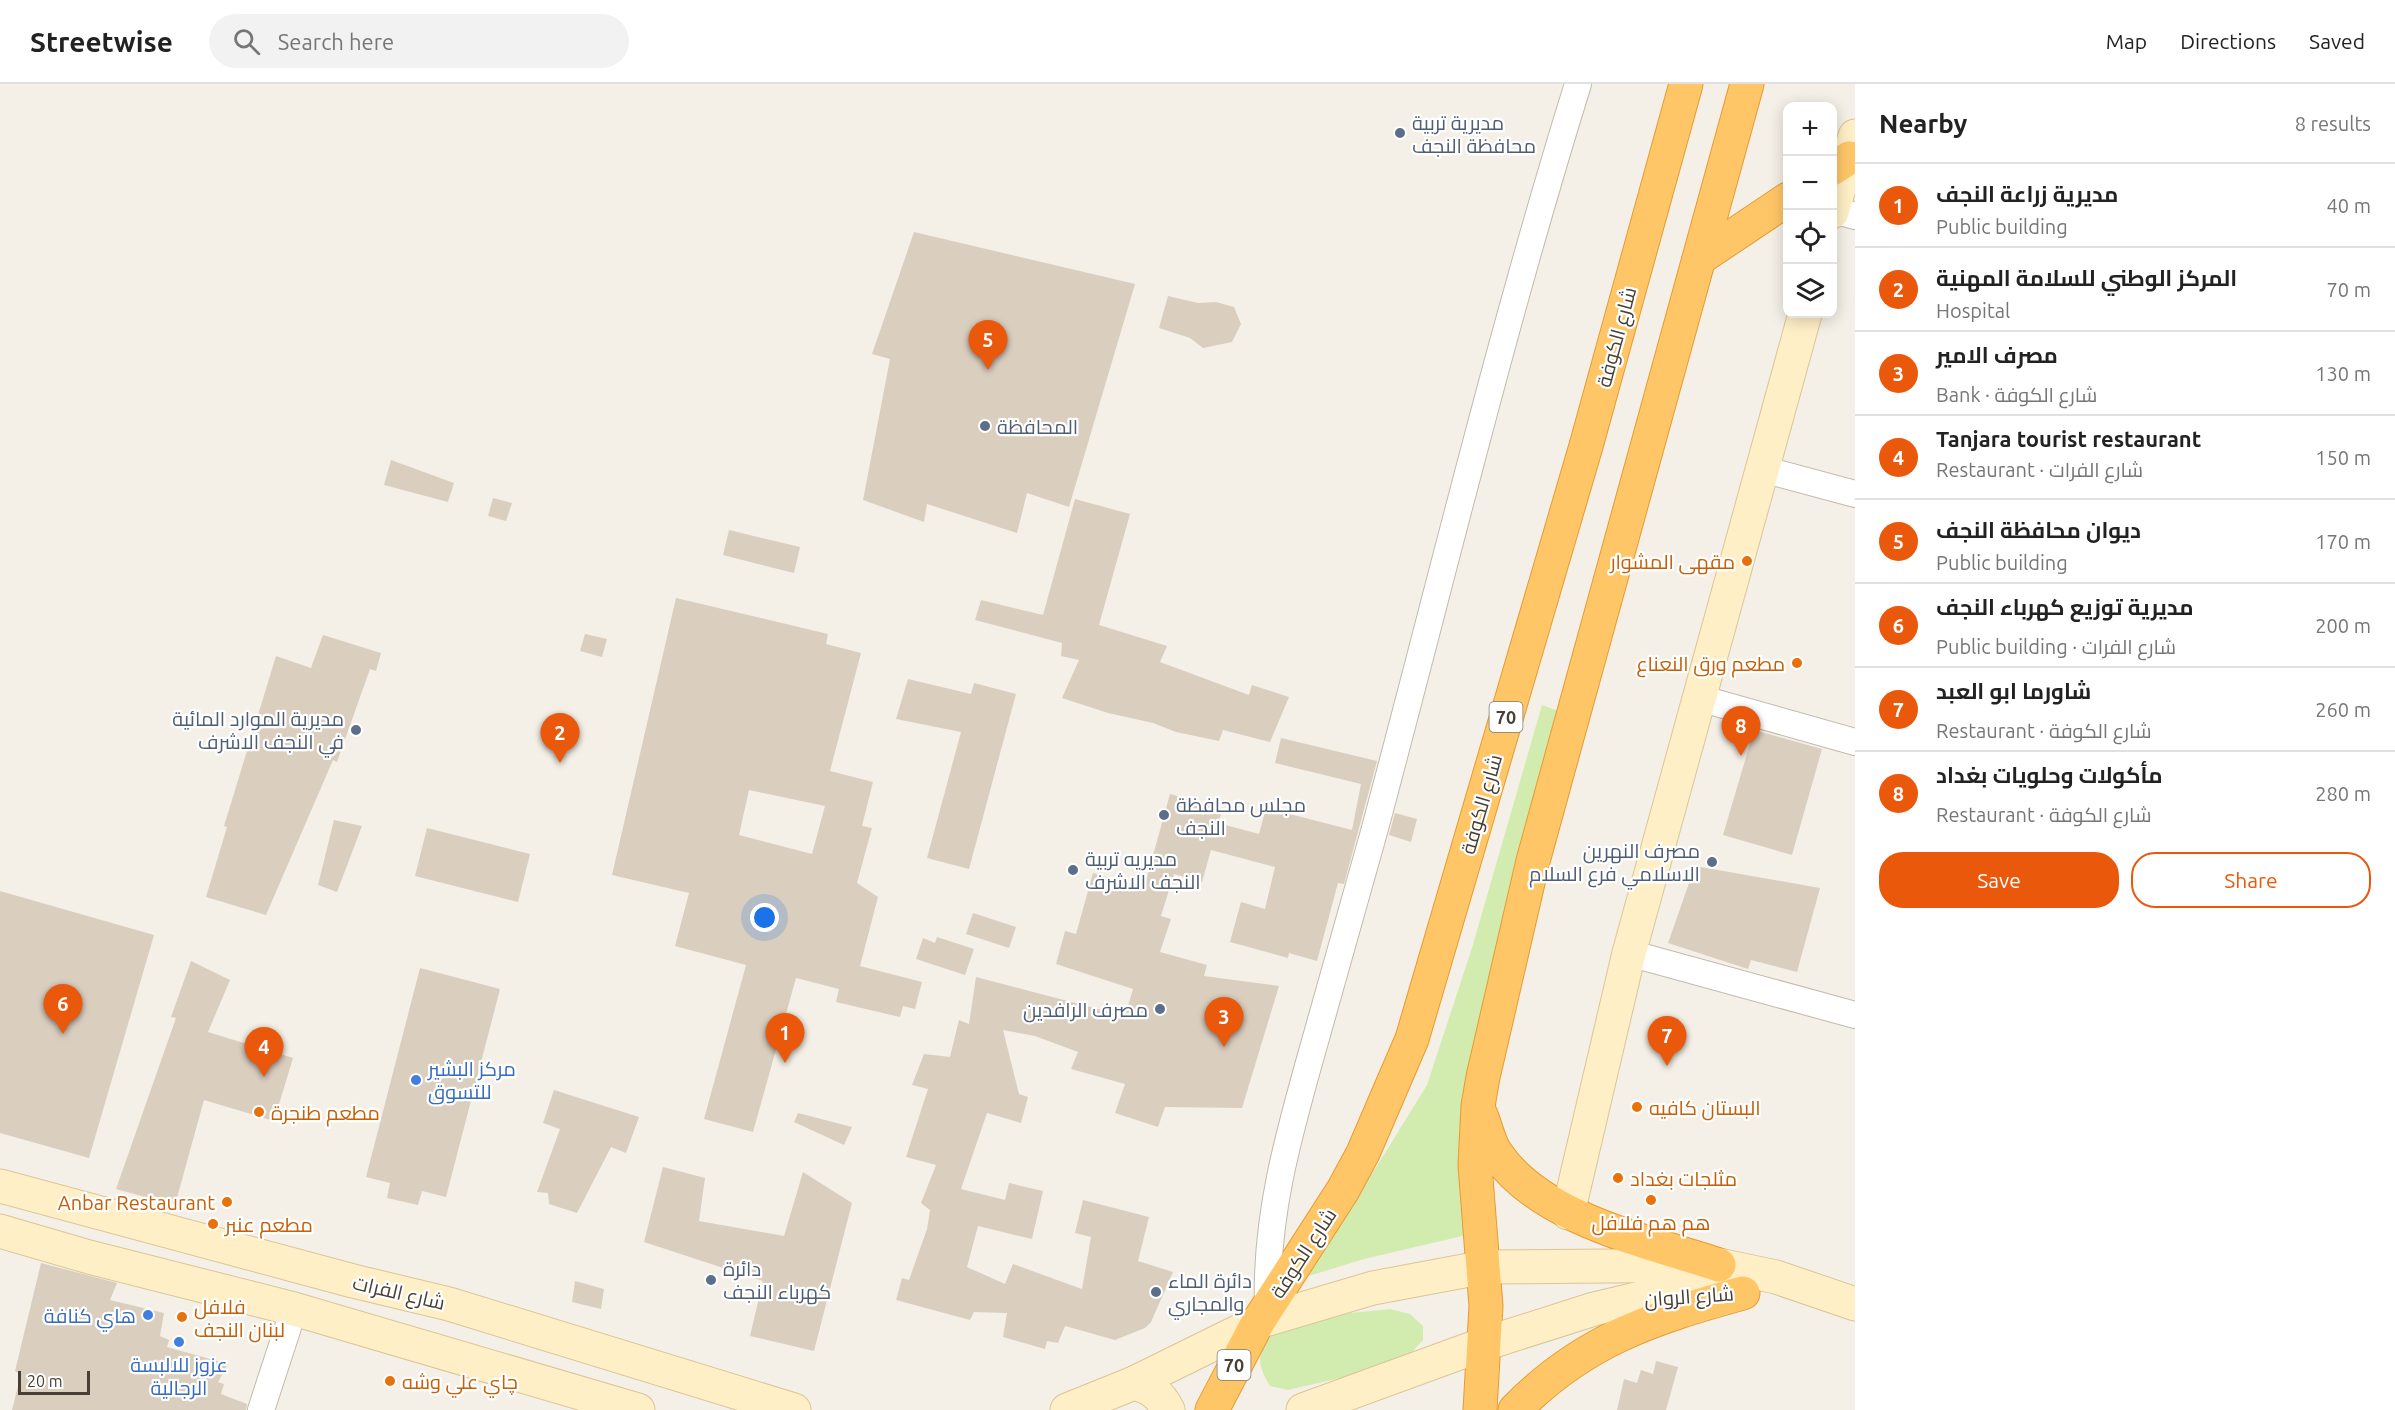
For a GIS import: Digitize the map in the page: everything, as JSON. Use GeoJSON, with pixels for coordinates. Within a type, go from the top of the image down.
{"type":"FeatureCollection","features":[{"type":"Feature","properties":{"kind":"highway","name":"شارع الكوفة"},"geometry":{"type":"LineString","coordinates":[[1263,1315],[1343,1190],[1363,1153],[1412,1039],[1586,446],[1686,84]]}},
{"type":"Feature","properties":{"kind":"highway"},"geometry":{"type":"LineString","coordinates":[[1480,1410],[1485,1267],[1475,1165],[1478,1106],[1533,861],[1747,84]]}},
{"type":"Feature","properties":{"kind":"highway"},"geometry":{"type":"LineString","coordinates":[[1700,258],[1783,202]]}},
{"type":"Feature","properties":{"kind":"highway"},"geometry":{"type":"LineString","coordinates":[[1478,1106],[1495,1152],[1518,1180],[1568,1213],[1719,1265]]}},
{"type":"Feature","properties":{"kind":"highway"},"geometry":{"type":"LineString","coordinates":[[1515,1410],[1574,1359],[1626,1331],[1670,1313],[1743,1293]]}},
{"type":"Feature","properties":{"kind":"highway","name":"70"},"geometry":{"type":"LineString","coordinates":[[1212,1410],[1263,1315]]}},
{"type":"Feature","properties":{"kind":"main road"},"geometry":{"type":"LineString","coordinates":[[1833,210],[1846,154]]}},
{"type":"Feature","properties":{"kind":"main road"},"geometry":{"type":"LineString","coordinates":[[1568,1213],[1629,953],[1804,318]]}},
{"type":"Feature","properties":{"kind":"main road"},"geometry":{"type":"LineString","coordinates":[[0,1231],[11,1223],[17,1209],[16,1202],[5,1187]]}},
{"type":"Feature","properties":{"kind":"main road","name":"شارع الفرات"},"geometry":{"type":"LineString","coordinates":[[5,1187],[353,1281],[449,1304],[794,1410]]}},
{"type":"Feature","properties":{"kind":"main road"},"geometry":{"type":"LineString","coordinates":[[89,1257],[86,1230],[93,1211]]}},
{"type":"Feature","properties":{"kind":"main road"},"geometry":{"type":"LineString","coordinates":[[0,1231],[89,1257],[294,1309],[638,1410]]}},
{"type":"Feature","properties":{"kind":"main road","name":"شارع الروان"},"geometry":{"type":"LineString","coordinates":[[1263,1315],[1373,1288],[1485,1267],[1719,1265],[1776,1277],[1841,1300]]}},
{"type":"Feature","properties":{"kind":"main road","name":"شارع الروان"},"geometry":{"type":"LineString","coordinates":[[1303,1410],[1484,1344],[1594,1309],[1657,1294],[1743,1293],[1841,1300]]}},
{"type":"Feature","properties":{"kind":"main road"},"geometry":{"type":"LineString","coordinates":[[1068,1410],[1134,1383],[1263,1315]]}},
{"type":"Feature","properties":{"kind":"main road"},"geometry":{"type":"LineString","coordinates":[[1134,1383],[1149,1388],[1161,1398],[1168,1410]]}},
{"type":"Feature","properties":{"kind":"street"},"geometry":{"type":"LineString","coordinates":[[1263,1315],[1271,1221],[1288,1139],[1373,833],[1532,233],[1578,84]]}},
{"type":"Feature","properties":{"kind":"street"},"geometry":{"type":"LineString","coordinates":[[1837,212],[1855,216]]}},
{"type":"Feature","properties":{"kind":"street"},"geometry":{"type":"LineString","coordinates":[[1762,470],[1855,494]]}},
{"type":"Feature","properties":{"kind":"street"},"geometry":{"type":"LineString","coordinates":[[1699,698],[1855,742]]}},
{"type":"Feature","properties":{"kind":"street"},"geometry":{"type":"LineString","coordinates":[[1629,953],[1855,1015]]}},
{"type":"Feature","properties":{"kind":"street"},"geometry":{"type":"LineString","coordinates":[[261,1410],[294,1309]]}},
{"type":"Feature","properties":{"kind":"green space"},"geometry":{"type":"Polygon","coordinates":[[[1542,705],[1564,713],[1471,1234],[1364,1259],[1299,1279],[1377,1166],[1427,1085],[1472,948],[1542,705]]]}},
{"type":"Feature","properties":{"kind":"green space"},"geometry":{"type":"Polygon","coordinates":[[[1390,1309],[1410,1314],[1423,1326],[1423,1340],[1409,1355],[1349,1376],[1288,1390],[1270,1386],[1260,1363],[1264,1345],[1277,1332],[1297,1323],[1322,1317],[1390,1309]]]}},
{"type":"Feature","properties":{"kind":"building","name":"المحافظة"},"geometry":{"type":"Polygon","coordinates":[[[914,232],[1135,284],[1069,507],[1027,493],[1017,533],[927,504],[924,522],[863,500],[890,359],[872,354],[914,232]]]}},
{"type":"Feature","properties":{"kind":"building"},"geometry":{"type":"Polygon","coordinates":[[[1168,296],[1198,303],[1216,302],[1234,307],[1241,324],[1232,342],[1203,348],[1190,338],[1159,328],[1168,296]]]}},
{"type":"Feature","properties":{"kind":"building"},"geometry":{"type":"Polygon","coordinates":[[[391,460],[454,483],[448,502],[384,485],[391,460]]]}},
{"type":"Feature","properties":{"kind":"building"},"geometry":{"type":"Polygon","coordinates":[[[493,498],[512,503],[506,521],[488,516],[493,498]]]}},
{"type":"Feature","properties":{"kind":"building"},"geometry":{"type":"Polygon","coordinates":[[[1075,499],[1130,514],[1099,625],[1167,646],[1160,662],[1249,695],[1252,685],[1289,697],[1270,742],[1223,730],[1219,741],[1176,732],[1153,723],[1108,713],[1062,698],[1079,660],[1061,656],[1062,643],[975,620],[981,600],[1043,615],[1075,499]]]}},
{"type":"Feature","properties":{"kind":"building"},"geometry":{"type":"Polygon","coordinates":[[[729,530],[800,547],[794,573],[723,555],[729,530]]]}},
{"type":"Feature","properties":{"kind":"building"},"geometry":{"type":"Polygon","coordinates":[[[676,598],[828,634],[826,644],[861,653],[830,771],[873,782],[862,826],[872,828],[857,883],[878,897],[860,966],[922,982],[915,1009],[903,1006],[900,1017],[836,1002],[839,989],[796,978],[753,1132],[704,1119],[746,965],[675,946],[689,893],[612,875],[676,598]],[[749,790],[739,835],[812,854],[825,806],[749,790]]]}},
{"type":"Feature","properties":{"kind":"building"},"geometry":{"type":"Polygon","coordinates":[[[585,634],[607,639],[602,657],[580,651],[585,634]]]}},
{"type":"Feature","properties":{"kind":"building"},"geometry":{"type":"Polygon","coordinates":[[[323,635],[381,653],[376,671],[370,669],[337,762],[333,760],[266,915],[206,897],[227,827],[224,826],[276,656],[311,668],[323,635]]]}},
{"type":"Feature","properties":{"kind":"building"},"geometry":{"type":"Polygon","coordinates":[[[908,679],[971,694],[974,683],[1016,694],[969,869],[927,858],[961,732],[896,719],[908,679]]]}},
{"type":"Feature","properties":{"kind":"building"},"geometry":{"type":"Polygon","coordinates":[[[1754,730],[1822,749],[1792,855],[1723,835],[1754,730]]]}},
{"type":"Feature","properties":{"kind":"building"},"geometry":{"type":"Polygon","coordinates":[[[1281,738],[1377,761],[1344,884],[1338,883],[1317,961],[1289,953],[1288,958],[1230,942],[1241,902],[1265,909],[1275,867],[1211,850],[1202,882],[1174,874],[1161,916],[1171,919],[1160,952],[1207,965],[1204,976],[1279,986],[1242,1108],[1165,1107],[1158,1127],[1115,1113],[1125,1084],[1071,1069],[1078,1052],[1035,1036],[1003,1030],[1019,1094],[1028,1097],[1021,1123],[987,1113],[961,1189],[1005,1200],[1009,1183],[1043,1191],[1032,1239],[978,1226],[967,1267],[1005,1284],[1013,1264],[1082,1289],[1091,1237],[1075,1233],[1083,1200],[1149,1217],[1138,1261],[1173,1272],[1151,1322],[1145,1328],[1115,1340],[1065,1326],[1058,1343],[1047,1341],[1045,1349],[1003,1337],[1007,1313],[974,1312],[970,1320],[896,1300],[902,1278],[909,1280],[927,1229],[930,1210],[921,1203],[936,1165],[906,1157],[928,1089],[912,1085],[924,1054],[950,1057],[959,1020],[969,1024],[976,977],[1125,1016],[1133,989],[1056,964],[1065,931],[1076,934],[1093,873],[1144,888],[1170,794],[1223,809],[1218,823],[1259,834],[1266,808],[1352,830],[1361,784],[1275,763],[1281,738]]]}},
{"type":"Feature","properties":{"kind":"building"},"geometry":{"type":"Polygon","coordinates":[[[1395,813],[1417,819],[1411,842],[1389,835],[1395,813]]]}},
{"type":"Feature","properties":{"kind":"building"},"geometry":{"type":"Polygon","coordinates":[[[334,820],[362,826],[337,892],[318,885],[334,820]]]}},
{"type":"Feature","properties":{"kind":"building"},"geometry":{"type":"Polygon","coordinates":[[[427,828],[530,854],[518,902],[415,876],[427,828]]]}},
{"type":"Feature","properties":{"kind":"building"},"geometry":{"type":"Polygon","coordinates":[[[1695,866],[1820,888],[1797,972],[1751,960],[1748,969],[1668,943],[1695,866]]]}},
{"type":"Feature","properties":{"kind":"building"},"geometry":{"type":"Polygon","coordinates":[[[0,891],[154,935],[89,1158],[0,1133],[0,891]]]}},
{"type":"Feature","properties":{"kind":"building"},"geometry":{"type":"Polygon","coordinates":[[[973,913],[1016,927],[1009,948],[966,934],[973,913]]]}},
{"type":"Feature","properties":{"kind":"building"},"geometry":{"type":"Polygon","coordinates":[[[937,937],[974,949],[965,975],[916,959],[923,938],[935,943],[937,937]]]}},
{"type":"Feature","properties":{"kind":"building"},"geometry":{"type":"Polygon","coordinates":[[[191,961],[230,980],[208,1032],[293,1058],[274,1121],[204,1100],[175,1205],[116,1189],[176,1018],[171,1017],[191,961]]]}},
{"type":"Feature","properties":{"kind":"building"},"geometry":{"type":"Polygon","coordinates":[[[420,968],[500,989],[446,1197],[422,1191],[418,1205],[387,1198],[390,1183],[366,1177],[420,968]]]}},
{"type":"Feature","properties":{"kind":"building"},"geometry":{"type":"Polygon","coordinates":[[[554,1090],[639,1117],[626,1153],[611,1147],[577,1213],[549,1204],[548,1193],[537,1192],[560,1129],[543,1123],[554,1090]]]}},
{"type":"Feature","properties":{"kind":"building"},"geometry":{"type":"Polygon","coordinates":[[[798,1113],[852,1127],[844,1145],[794,1122],[798,1113]]]}},
{"type":"Feature","properties":{"kind":"building"},"geometry":{"type":"Polygon","coordinates":[[[663,1167],[705,1178],[699,1221],[784,1236],[803,1172],[852,1203],[814,1351],[750,1336],[763,1281],[644,1242],[663,1167]]]}},
{"type":"Feature","properties":{"kind":"building"},"geometry":{"type":"Polygon","coordinates":[[[41,1263],[117,1283],[110,1300],[164,1313],[160,1336],[169,1340],[167,1347],[228,1364],[218,1382],[224,1384],[221,1394],[247,1404],[246,1410],[12,1410],[21,1374],[15,1371],[41,1263]]]}},
{"type":"Feature","properties":{"kind":"building"},"geometry":{"type":"Polygon","coordinates":[[[575,1281],[604,1289],[601,1309],[572,1302],[575,1281]]]}},
{"type":"Feature","properties":{"kind":"building"},"geometry":{"type":"Polygon","coordinates":[[[1656,1361],[1678,1367],[1666,1410],[1617,1410],[1624,1379],[1637,1383],[1641,1370],[1653,1374],[1656,1361]]]}},
{"type":"Feature","properties":{"kind":"place","name":"مديرية تربية محافظة النجف"},"geometry":{"type":"Point","coordinates":[1400,133]}},
{"type":"Feature","properties":{"kind":"place","name":"ديوان محافظة النجف"},"geometry":{"type":"Point","coordinates":[988,370]}},
{"type":"Feature","properties":{"kind":"place","name":"المحافظة"},"geometry":{"type":"Point","coordinates":[985,426]}},
{"type":"Feature","properties":{"kind":"place","name":"مقهى المشوار"},"geometry":{"type":"Point","coordinates":[1747,561]}},
{"type":"Feature","properties":{"kind":"place","name":"مطعم ورق النعناع"},"geometry":{"type":"Point","coordinates":[1797,663]}},
{"type":"Feature","properties":{"kind":"place","name":"مديرية الموارد المائية في النجف الاشرف"},"geometry":{"type":"Point","coordinates":[356,730]}},
{"type":"Feature","properties":{"kind":"place","name":"مأكولات وحلويات بغداد"},"geometry":{"type":"Point","coordinates":[1741,756]}},
{"type":"Feature","properties":{"kind":"place","name":"المركز الوطني للسلامة المهنية"},"geometry":{"type":"Point","coordinates":[560,763]}},
{"type":"Feature","properties":{"kind":"place","name":"مجلس محافظة النجف"},"geometry":{"type":"Point","coordinates":[1164,815]}},
{"type":"Feature","properties":{"kind":"place","name":"مصرف النهرين الاسلامي فرع السلام"},"geometry":{"type":"Point","coordinates":[1712,862]}},
{"type":"Feature","properties":{"kind":"place","name":"مديريه تربية النجف الاشرف"},"geometry":{"type":"Point","coordinates":[1073,870]}},
{"type":"Feature","properties":{"kind":"place","name":"مصرف الرافدين"},"geometry":{"type":"Point","coordinates":[1160,1009]}},
{"type":"Feature","properties":{"kind":"place","name":"مديرية توزيع كهرباء النجف"},"geometry":{"type":"Point","coordinates":[63,1034]}},
{"type":"Feature","properties":{"kind":"place","name":"مصرف الامير"},"geometry":{"type":"Point","coordinates":[1224,1047]}},
{"type":"Feature","properties":{"kind":"place","name":"مديرية زراعة النجف"},"geometry":{"type":"Point","coordinates":[785,1063]}},
{"type":"Feature","properties":{"kind":"place","name":"شاورما ابو العبد"},"geometry":{"type":"Point","coordinates":[1667,1066]}},
{"type":"Feature","properties":{"kind":"place","name":"Tanjara tourist restaurant"},"geometry":{"type":"Point","coordinates":[264,1077]}},
{"type":"Feature","properties":{"kind":"place","name":"مركز البشير للتسوق"},"geometry":{"type":"Point","coordinates":[416,1080]}},
{"type":"Feature","properties":{"kind":"place","name":"البستان كافيه"},"geometry":{"type":"Point","coordinates":[1637,1107]}},
{"type":"Feature","properties":{"kind":"place","name":"مطعم طنجرة"},"geometry":{"type":"Point","coordinates":[259,1112]}},
{"type":"Feature","properties":{"kind":"place","name":"مثلجات بغداد"},"geometry":{"type":"Point","coordinates":[1618,1178]}},
{"type":"Feature","properties":{"kind":"place","name":"هم هم فلافل"},"geometry":{"type":"Point","coordinates":[1651,1200]}},
{"type":"Feature","properties":{"kind":"place","name":"Anbar Restaurant"},"geometry":{"type":"Point","coordinates":[227,1202]}},
{"type":"Feature","properties":{"kind":"place","name":"مطعم عنبر"},"geometry":{"type":"Point","coordinates":[213,1224]}},
{"type":"Feature","properties":{"kind":"place","name":"دائرة كهرباء النجف"},"geometry":{"type":"Point","coordinates":[711,1280]}},
{"type":"Feature","properties":{"kind":"place","name":"دائرة الماء والمجاري"},"geometry":{"type":"Point","coordinates":[1156,1292]}},
{"type":"Feature","properties":{"kind":"place","name":"هاي كنافة"},"geometry":{"type":"Point","coordinates":[148,1315]}},
{"type":"Feature","properties":{"kind":"place","name":"فلافل لبنان النجف"},"geometry":{"type":"Point","coordinates":[182,1317]}},
{"type":"Feature","properties":{"kind":"place","name":"عزوز للالبسة الرجالية"},"geometry":{"type":"Point","coordinates":[179,1342]}},
{"type":"Feature","properties":{"kind":"place","name":"چاي علي وشه"},"geometry":{"type":"Point","coordinates":[390,1381]}}]}
